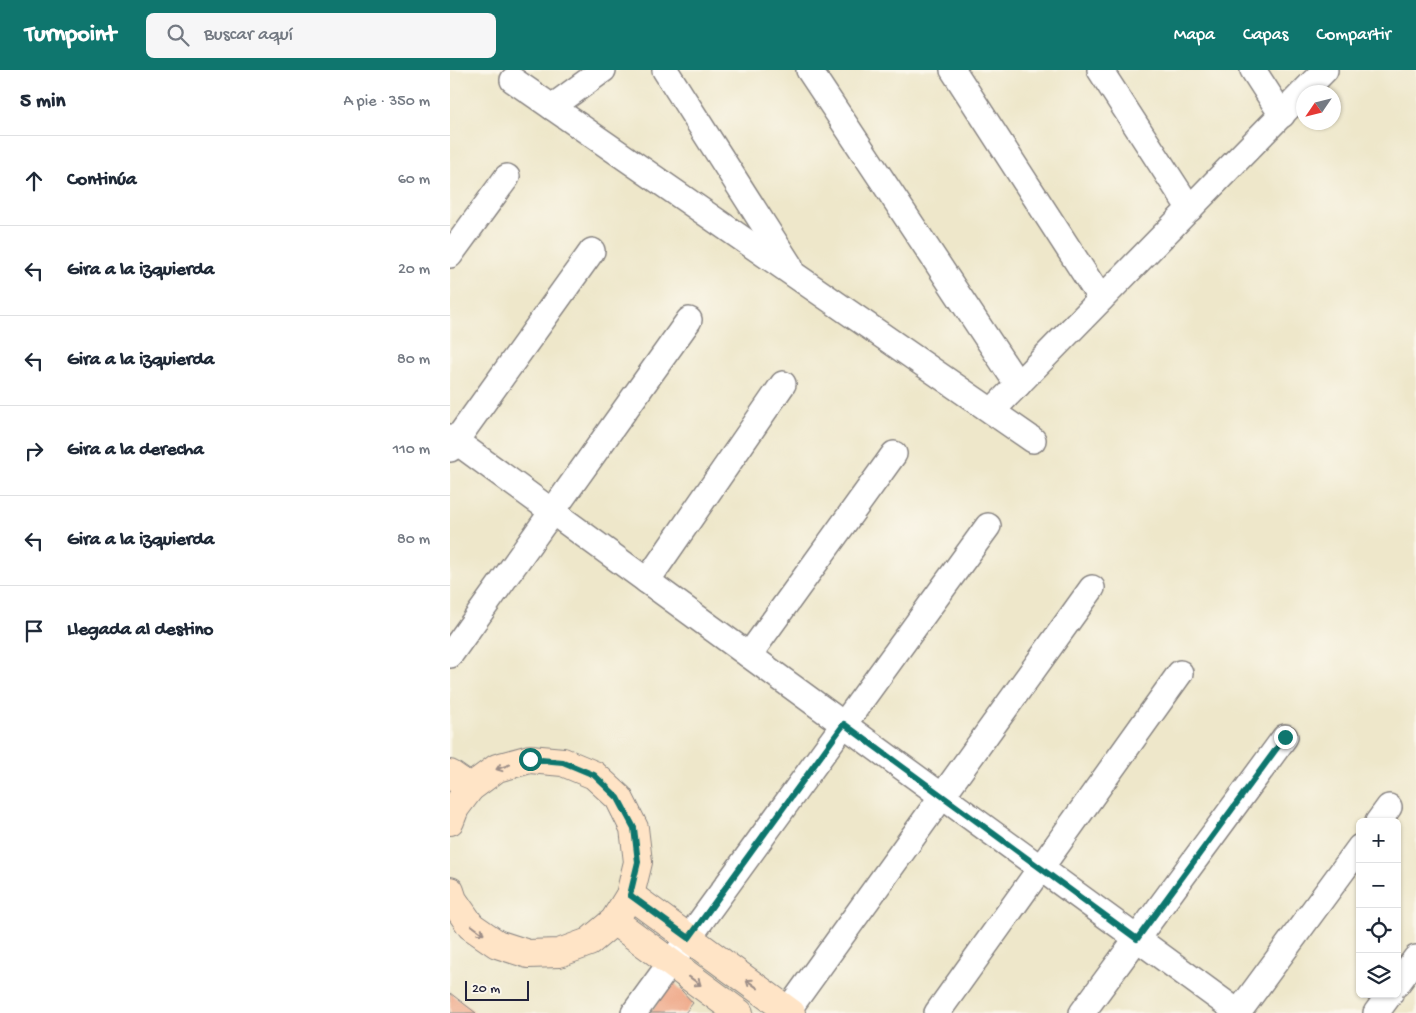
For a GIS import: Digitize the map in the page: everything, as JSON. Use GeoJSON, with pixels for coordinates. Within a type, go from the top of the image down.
{"type":"FeatureCollection","features":[{"type":"Feature","properties":{"kind":"street"},"geometry":{"type":"LineString","coordinates":[[552,107],[603,70]]}},
{"type":"Feature","properties":{"kind":"street"},"geometry":{"type":"LineString","coordinates":[[665,70],[795,275]]}},
{"type":"Feature","properties":{"kind":"street"},"geometry":{"type":"LineString","coordinates":[[809,70],[1018,385]]}},
{"type":"Feature","properties":{"kind":"street"},"geometry":{"type":"LineString","coordinates":[[953,70],[1101,300]]}},
{"type":"Feature","properties":{"kind":"street"},"geometry":{"type":"LineString","coordinates":[[1100,70],[1190,209]]}},
{"type":"Feature","properties":{"kind":"street"},"geometry":{"type":"LineString","coordinates":[[1253,70],[1282,114]]}},
{"type":"Feature","properties":{"kind":"street"},"geometry":{"type":"LineString","coordinates":[[992,411],[1325,70]]}},
{"type":"Feature","properties":{"kind":"street"},"geometry":{"type":"LineString","coordinates":[[513,80],[1033,440]]}},
{"type":"Feature","properties":{"kind":"street"},"geometry":{"type":"LineString","coordinates":[[450,255],[507,177]]}},
{"type":"Feature","properties":{"kind":"street"},"geometry":{"type":"LineString","coordinates":[[592,251],[452,442],[648,581],[1238,1013],[1356,852]]}},
{"type":"Feature","properties":{"kind":"street"},"geometry":{"type":"LineString","coordinates":[[450,655],[689,320]]}},
{"type":"Feature","properties":{"kind":"street"},"geometry":{"type":"LineString","coordinates":[[648,581],[783,384]]}},
{"type":"Feature","properties":{"kind":"street"},"geometry":{"type":"LineString","coordinates":[[749,655],[894,454]]}},
{"type":"Feature","properties":{"kind":"street"},"geometry":{"type":"LineString","coordinates":[[634,1013],[988,526]]}},
{"type":"Feature","properties":{"kind":"street"},"geometry":{"type":"LineString","coordinates":[[630,895],[788,1012],[1092,588]]}},
{"type":"Feature","properties":{"kind":"street"},"geometry":{"type":"LineString","coordinates":[[936,1013],[1180,673]]}},
{"type":"Feature","properties":{"kind":"street"},"geometry":{"type":"LineString","coordinates":[[1082,1013],[1285,737]]}},
{"type":"Feature","properties":{"kind":"street"},"geometry":{"type":"LineString","coordinates":[[450,891],[453,900],[471,926],[497,944],[528,954],[559,953],[589,942],[614,921],[630,895],[638,862],[634,828],[618,798],[594,775],[563,762],[530,759],[497,768],[455,799]]}},
{"type":"Feature","properties":{"kind":"street"},"geometry":{"type":"LineString","coordinates":[[614,921],[739,1013]]}},
{"type":"Feature","properties":{"kind":"street"},"geometry":{"type":"LineString","coordinates":[[1401,979],[1416,958]]}},
{"type":"Feature","properties":{"kind":"street"},"geometry":{"type":"LineString","coordinates":[[1376,1013],[1387,998]]}},
{"type":"Feature","properties":{"kind":"building"},"geometry":{"type":"Polygon","coordinates":[[[672,980],[693,1003],[685,1013],[650,1013],[672,980]]]}},
{"type":"Feature","properties":{"kind":"building"},"geometry":{"type":"Polygon","coordinates":[[[450,993],[476,1013],[450,1013],[450,993]]]}},
{"type":"Feature","properties":{"kind":"route"},"geometry":{"type":"LineString","coordinates":[[530,759],[563,762],[594,775],[618,798],[634,828],[638,862],[630,895],[689,938],[844,724],[1137,939],[1285,737]]}}]}
